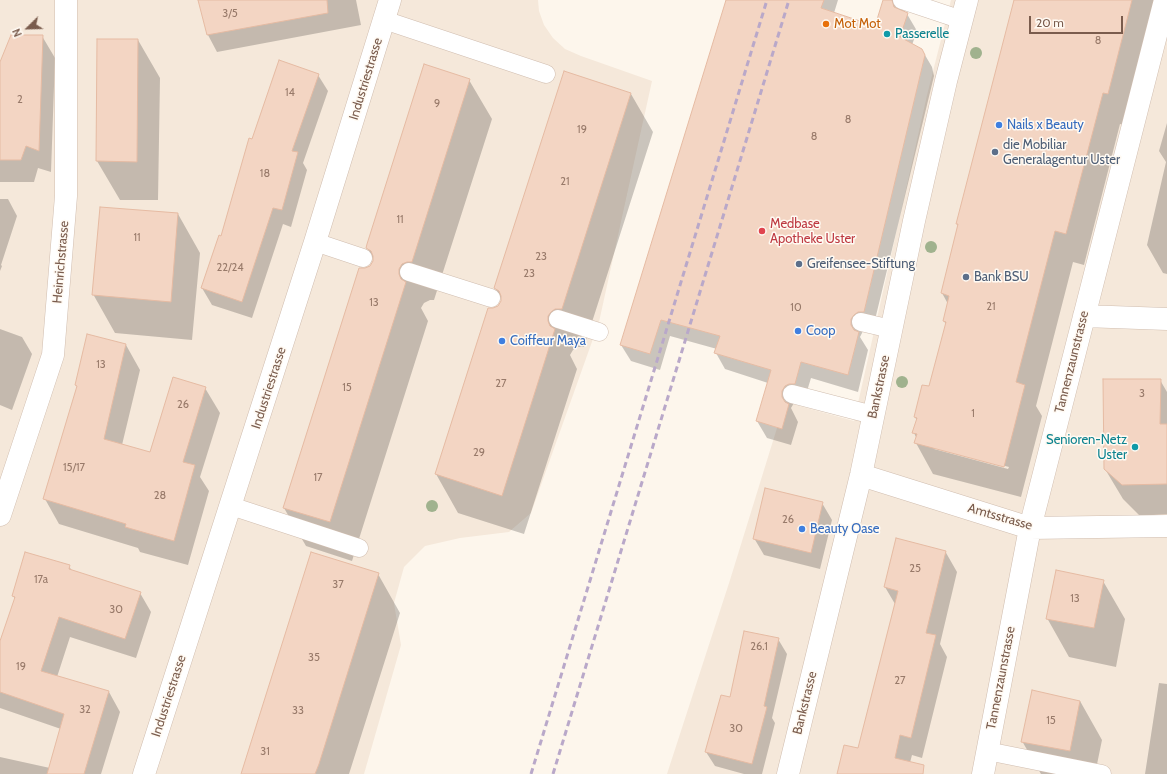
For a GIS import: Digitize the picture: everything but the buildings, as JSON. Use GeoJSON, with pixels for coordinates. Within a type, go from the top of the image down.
{"type":"FeatureCollection","features":[{"type":"Feature","properties":{"kind":"street","name":"Heinrichstrasse"},"geometry":{"type":"LineString","coordinates":[[0,515],[53,355],[66,196],[66,0]]}},
{"type":"Feature","properties":{"kind":"street","name":"Tannenzaunstrasse"},"geometry":{"type":"LineString","coordinates":[[983,774],[1030,528],[1165,0]]}},
{"type":"Feature","properties":{"kind":"street","name":"Bankstrasse"},"geometry":{"type":"LineString","coordinates":[[788,774],[861,475],[914,221],[962,6]]}},
{"type":"Feature","properties":{"kind":"street","name":"Industriestrasse"},"geometry":{"type":"LineString","coordinates":[[144,774],[315,242],[387,10]]}},
{"type":"Feature","properties":{"kind":"street"},"geometry":{"type":"LineString","coordinates":[[1084,316],[1167,319]]}},
{"type":"Feature","properties":{"kind":"street","name":"Amtsstrasse"},"geometry":{"type":"LineString","coordinates":[[861,475],[1030,528],[1167,526]]}},
{"type":"Feature","properties":{"kind":"lane"},"geometry":{"type":"LineString","coordinates":[[902,0],[962,6]]}},
{"type":"Feature","properties":{"kind":"lane"},"geometry":{"type":"LineString","coordinates":[[387,10],[546,74]]}},
{"type":"Feature","properties":{"kind":"lane"},"geometry":{"type":"LineString","coordinates":[[315,242],[363,258]]}},
{"type":"Feature","properties":{"kind":"lane"},"geometry":{"type":"LineString","coordinates":[[409,272],[491,298]]}},
{"type":"Feature","properties":{"kind":"lane"},"geometry":{"type":"LineString","coordinates":[[558,319],[599,332]]}},
{"type":"Feature","properties":{"kind":"lane"},"geometry":{"type":"LineString","coordinates":[[861,322],[891,329]]}},
{"type":"Feature","properties":{"kind":"lane"},"geometry":{"type":"LineString","coordinates":[[792,394],[873,415]]}},
{"type":"Feature","properties":{"kind":"lane"},"geometry":{"type":"LineString","coordinates":[[231,506],[359,548]]}},
{"type":"Feature","properties":{"kind":"lane"},"geometry":{"type":"LineString","coordinates":[[987,751],[1102,774]]}},
{"type":"Feature","properties":{"kind":"shaded area"},"geometry":{"type":"Polygon","coordinates":[[[0,0],[538,0],[539,11],[544,25],[553,38],[565,49],[652,81],[599,322],[531,513],[509,532],[460,538],[425,546],[404,567],[394,603],[401,645],[364,774],[0,774],[0,0]]]}},
{"type":"Feature","properties":{"kind":"shaded area"},"geometry":{"type":"Polygon","coordinates":[[[951,0],[1167,0],[1167,774],[667,774],[730,580],[785,402],[854,421],[927,95],[951,0]]]}},
{"type":"Feature","properties":{"kind":"railway"},"geometry":{"type":"LineString","coordinates":[[531,774],[767,0]]}},
{"type":"Feature","properties":{"kind":"railway"},"geometry":{"type":"LineString","coordinates":[[553,774],[789,0]]}},
{"type":"Feature","properties":{"kind":"place","name":"Mot Mot"},"geometry":{"type":"Point","coordinates":[826,24]}},
{"type":"Feature","properties":{"kind":"place","name":"Passerelle"},"geometry":{"type":"Point","coordinates":[887,34]}},
{"type":"Feature","properties":{"kind":"place","name":"Nails x Beauty"},"geometry":{"type":"Point","coordinates":[999,125]}},
{"type":"Feature","properties":{"kind":"place","name":"die Mobiliar Generalagentur Uster"},"geometry":{"type":"Point","coordinates":[995,152]}},
{"type":"Feature","properties":{"kind":"place","name":"Medbase Apotheke Uster"},"geometry":{"type":"Point","coordinates":[762,231]}},
{"type":"Feature","properties":{"kind":"place","name":"Greifensee-Stiftung"},"geometry":{"type":"Point","coordinates":[799,264]}},
{"type":"Feature","properties":{"kind":"place","name":"Bank BSU"},"geometry":{"type":"Point","coordinates":[966,277]}},
{"type":"Feature","properties":{"kind":"place","name":"Coop"},"geometry":{"type":"Point","coordinates":[798,331]}},
{"type":"Feature","properties":{"kind":"place","name":"Coiffeur Maya"},"geometry":{"type":"Point","coordinates":[502,341]}},
{"type":"Feature","properties":{"kind":"place","name":"Senioren-Netz Uster"},"geometry":{"type":"Point","coordinates":[1135,447]}},
{"type":"Feature","properties":{"kind":"place","name":"Beauty Oase"},"geometry":{"type":"Point","coordinates":[802,529]}}]}
